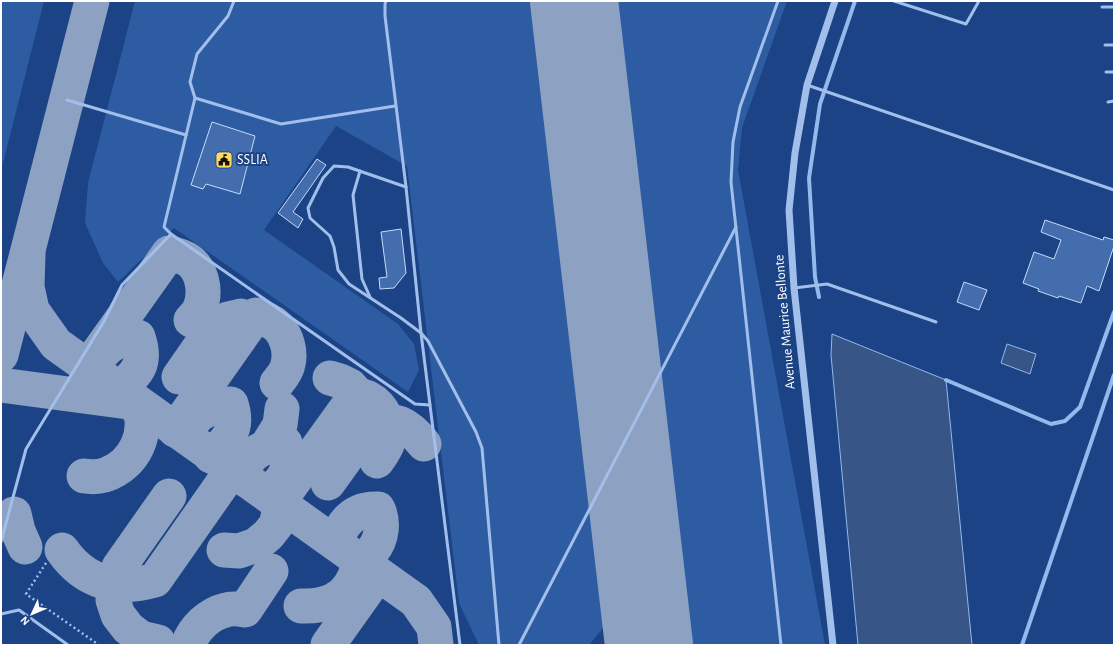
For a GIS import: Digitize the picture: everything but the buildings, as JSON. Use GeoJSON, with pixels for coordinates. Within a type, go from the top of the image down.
{"type":"FeatureCollection","features":[{"type":"Feature","properties":{"kind":"street","name":"Avenue Maurice Bellonte"},"geometry":{"type":"LineString","coordinates":[[833,645],[794,288],[790,210],[795,153],[807,85],[836,1]]}},
{"type":"Feature","properties":{"kind":"lane"},"geometry":{"type":"LineString","coordinates":[[234,1],[228,16],[197,54],[190,82],[195,98],[164,227],[171,234],[415,404],[430,405]]}},
{"type":"Feature","properties":{"kind":"lane"},"geometry":{"type":"LineString","coordinates":[[778,1],[740,107],[733,142],[731,182],[781,645]]}},
{"type":"Feature","properties":{"kind":"lane"},"geometry":{"type":"LineString","coordinates":[[894,1],[966,24],[979,1]]}},
{"type":"Feature","properties":{"kind":"lane"},"geometry":{"type":"LineString","coordinates":[[385,2],[385,16],[406,187],[421,333],[460,645]]}},
{"type":"Feature","properties":{"kind":"lane"},"geometry":{"type":"LineString","coordinates":[[1102,7],[1114,7]]}},
{"type":"Feature","properties":{"kind":"lane"},"geometry":{"type":"LineString","coordinates":[[1105,45],[1114,45]]}},
{"type":"Feature","properties":{"kind":"lane"},"geometry":{"type":"LineString","coordinates":[[1106,72],[1114,72]]}},
{"type":"Feature","properties":{"kind":"lane"},"geometry":{"type":"LineString","coordinates":[[807,85],[1114,190]]}},
{"type":"Feature","properties":{"kind":"lane"},"geometry":{"type":"LineString","coordinates":[[195,98],[281,124],[395,106]]}},
{"type":"Feature","properties":{"kind":"lane"},"geometry":{"type":"LineString","coordinates":[[67,100],[186,136]]}},
{"type":"Feature","properties":{"kind":"lane"},"geometry":{"type":"LineString","coordinates":[[1108,102],[1114,101]]}},
{"type":"Feature","properties":{"kind":"lane"},"geometry":{"type":"LineString","coordinates":[[406,187],[348,167],[334,166],[323,178],[308,208],[310,218],[330,236],[334,247],[338,270],[349,284],[401,318],[428,340],[476,432],[482,448],[499,645]]}},
{"type":"Feature","properties":{"kind":"lane"},"geometry":{"type":"LineString","coordinates":[[360,171],[353,195],[362,279],[370,297]]}},
{"type":"Feature","properties":{"kind":"lane"},"geometry":{"type":"LineString","coordinates":[[519,645],[736,227]]}},
{"type":"Feature","properties":{"kind":"lane"},"geometry":{"type":"LineString","coordinates":[[1,542],[26,449],[103,323],[122,285],[171,234]]}},
{"type":"Feature","properties":{"kind":"lane"},"geometry":{"type":"LineString","coordinates":[[794,288],[826,284],[936,322]]}},
{"type":"Feature","properties":{"kind":"lane"},"geometry":{"type":"LineString","coordinates":[[1,614],[19,610],[68,645]]}},
{"type":"Feature","properties":{"kind":"path"},"geometry":{"type":"LineString","coordinates":[[46,563],[26,594],[99,645]]}},
{"type":"Feature","properties":{"kind":"shaded area"},"geometry":{"type":"Polygon","coordinates":[[[1,1],[44,1],[1,171],[1,1]]]}},
{"type":"Feature","properties":{"kind":"shaded area"},"geometry":{"type":"Polygon","coordinates":[[[135,1],[554,1],[613,502],[609,503],[615,578],[609,613],[603,628],[589,645],[479,645],[459,603],[407,166],[336,126],[264,230],[398,324],[414,344],[419,370],[408,392],[174,228],[118,282],[103,263],[85,223],[88,183],[135,1]]]}},
{"type":"Feature","properties":{"kind":"shaded area"},"geometry":{"type":"Polygon","coordinates":[[[595,1],[787,1],[742,128],[738,170],[825,645],[668,645],[595,1]]]}},
{"type":"Feature","properties":{"kind":"shaded area"},"geometry":{"type":"Polygon","coordinates":[[[832,334],[946,380],[972,645],[858,645],[831,355],[832,334]]]}},
{"type":"Feature","properties":{"kind":"shaded area"},"geometry":{"type":"Polygon","coordinates":[[[1007,344],[1036,354],[1030,374],[1001,363],[1007,344]]]}},
{"type":"Feature","properties":{"kind":"waterway"},"geometry":{"type":"LineString","coordinates":[[819,297],[815,277],[809,178],[820,104],[855,1]]}},
{"type":"Feature","properties":{"kind":"waterway"},"geometry":{"type":"LineString","coordinates":[[946,380],[1051,424],[1065,421],[1080,407],[1114,312]]}},
{"type":"Feature","properties":{"kind":"waterway"},"geometry":{"type":"LineString","coordinates":[[1022,645],[1114,375]]}},
{"type":"Feature","properties":{"kind":"taxiway"},"geometry":{"type":"LineString","coordinates":[[1,355],[92,1]]}},
{"type":"Feature","properties":{"kind":"taxiway"},"geometry":{"type":"LineString","coordinates":[[88,367],[169,253],[181,256],[190,261],[196,268],[201,279],[203,286],[203,298],[199,310],[191,320]]}},
{"type":"Feature","properties":{"kind":"taxiway"},"geometry":{"type":"LineString","coordinates":[[28,254],[27,287],[32,310],[56,344],[416,601],[434,627],[436,645]]}},
{"type":"Feature","properties":{"kind":"taxiway"},"geometry":{"type":"LineString","coordinates":[[175,430],[256,315],[271,321],[278,327],[288,344],[289,359],[287,367],[277,383]]}},
{"type":"Feature","properties":{"kind":"taxiway"},"geometry":{"type":"LineString","coordinates":[[179,377],[213,328],[228,319],[241,316]]}},
{"type":"Feature","properties":{"kind":"taxiway"},"geometry":{"type":"LineString","coordinates":[[99,358],[111,345],[126,339],[138,337],[141,346],[141,361],[139,367],[131,378],[118,389]]}},
{"type":"Feature","properties":{"kind":"taxiway"},"geometry":{"type":"LineString","coordinates":[[328,483],[361,437],[365,420],[365,404],[356,393],[350,386],[330,378]]}},
{"type":"Feature","properties":{"kind":"taxiway"},"geometry":{"type":"LineString","coordinates":[[1,385],[128,402],[134,405]]}},
{"type":"Feature","properties":{"kind":"taxiway"},"geometry":{"type":"LineString","coordinates":[[278,503],[356,395],[367,397],[378,406],[386,417],[388,423],[388,442],[385,450],[377,461]]}},
{"type":"Feature","properties":{"kind":"taxiway"},"geometry":{"type":"LineString","coordinates":[[84,476],[94,477],[105,475],[116,470],[132,455],[141,436],[142,425],[138,403]]}},
{"type":"Feature","properties":{"kind":"taxiway"},"geometry":{"type":"LineString","coordinates":[[188,433],[190,424],[200,414],[214,406],[231,404],[234,420],[231,433],[211,456]]}},
{"type":"Feature","properties":{"kind":"taxiway"},"geometry":{"type":"LineString","coordinates":[[270,441],[280,425],[282,409]]}},
{"type":"Feature","properties":{"kind":"taxiway"},"geometry":{"type":"LineString","coordinates":[[371,426],[387,422],[400,424],[407,427],[424,444]]}},
{"type":"Feature","properties":{"kind":"taxiway"},"geometry":{"type":"LineString","coordinates":[[242,478],[246,464],[254,454],[268,446],[285,443],[288,457],[287,469],[282,480],[272,490]]}},
{"type":"Feature","properties":{"kind":"taxiway"},"geometry":{"type":"LineString","coordinates":[[62,550],[81,570],[103,582],[128,585],[155,580],[232,470]]}},
{"type":"Feature","properties":{"kind":"taxiway"},"geometry":{"type":"LineString","coordinates":[[158,642],[141,638],[128,628],[118,615],[113,600],[113,584],[119,567],[169,496]]}},
{"type":"Feature","properties":{"kind":"taxiway"},"geometry":{"type":"LineString","coordinates":[[224,550],[239,551],[256,545],[268,535],[276,525],[281,505]]}},
{"type":"Feature","properties":{"kind":"taxiway"},"geometry":{"type":"LineString","coordinates":[[301,606],[324,604],[332,601],[338,598],[349,587],[360,563],[372,552],[380,536],[381,519],[378,509],[362,511],[350,518],[341,529],[335,543]]}},
{"type":"Feature","properties":{"kind":"taxiway"},"geometry":{"type":"LineString","coordinates":[[14,514],[18,531],[25,547]]}},
{"type":"Feature","properties":{"kind":"taxiway"},"geometry":{"type":"LineString","coordinates":[[188,645],[194,633],[208,618],[220,612],[231,609],[245,610],[271,571]]}},
{"type":"Feature","properties":{"kind":"taxiway"},"geometry":{"type":"LineString","coordinates":[[328,645],[372,583]]}},
{"type":"Feature","properties":{"kind":"runway"},"geometry":{"type":"LineString","coordinates":[[574,1],[649,645]]}},
{"type":"Feature","properties":{"kind":"place","name":"SSLIA"},"geometry":{"type":"Point","coordinates":[224,160]}}]}
